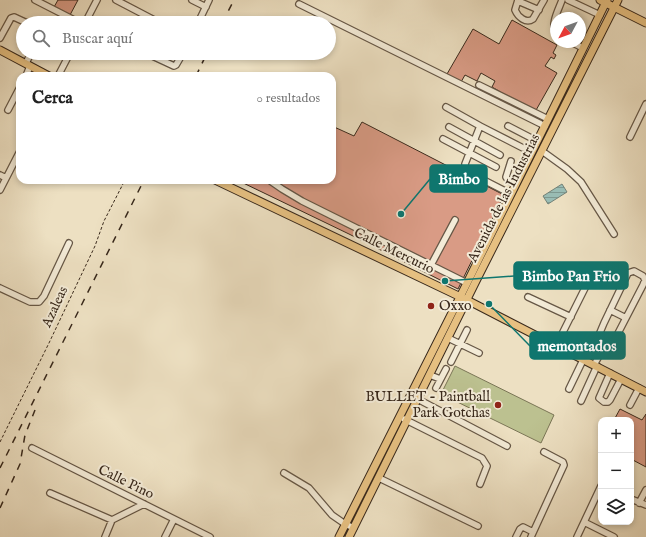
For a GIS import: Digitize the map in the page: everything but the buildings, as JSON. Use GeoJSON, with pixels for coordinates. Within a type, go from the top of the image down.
{"type":"FeatureCollection","features":[{"type":"Feature","properties":{"kind":"main road","name":"Avenida de las Industrias"},"geometry":{"type":"LineString","coordinates":[[586,42],[600,15],[605,1]]}},
{"type":"Feature","properties":{"kind":"main road"},"geometry":{"type":"LineString","coordinates":[[605,1],[616,4],[646,23]]}},
{"type":"Feature","properties":{"kind":"main road","name":"Avenida de las Industrias"},"geometry":{"type":"LineString","coordinates":[[339,537],[467,283],[475,276],[542,151],[616,4]]}},
{"type":"Feature","properties":{"kind":"main road","name":"Avenida de las Industrias"},"geometry":{"type":"LineString","coordinates":[[349,537],[467,300],[475,276],[511,194],[583,48]]}},
{"type":"Feature","properties":{"kind":"main road"},"geometry":{"type":"LineString","coordinates":[[0,50],[16,59]]}},
{"type":"Feature","properties":{"kind":"main road"},"geometry":{"type":"LineString","coordinates":[[19,60],[41,72]]}},
{"type":"Feature","properties":{"kind":"main road"},"geometry":{"type":"LineString","coordinates":[[539,138],[548,139]]}},
{"type":"Feature","properties":{"kind":"main road","name":"Calle Mercurio"},"geometry":{"type":"LineString","coordinates":[[223,184],[467,300],[646,392]]}},
{"type":"Feature","properties":{"kind":"main road"},"geometry":{"type":"LineString","coordinates":[[365,484],[373,488]]}},
{"type":"Feature","properties":{"kind":"street"},"geometry":{"type":"LineString","coordinates":[[35,0],[66,16]]}},
{"type":"Feature","properties":{"kind":"street"},"geometry":{"type":"LineString","coordinates":[[89,16],[97,0]]}},
{"type":"Feature","properties":{"kind":"street"},"geometry":{"type":"LineString","coordinates":[[116,0],[147,16]]}},
{"type":"Feature","properties":{"kind":"street"},"geometry":{"type":"LineString","coordinates":[[192,0],[206,7]]}},
{"type":"Feature","properties":{"kind":"street"},"geometry":{"type":"LineString","coordinates":[[202,16],[210,0]]}},
{"type":"Feature","properties":{"kind":"street"},"geometry":{"type":"LineString","coordinates":[[539,10],[518,1],[515,10],[521,18],[527,21],[531,20],[536,15],[539,10],[544,0]]}},
{"type":"Feature","properties":{"kind":"street"},"geometry":{"type":"LineString","coordinates":[[558,12],[562,0]]}},
{"type":"Feature","properties":{"kind":"street"},"geometry":{"type":"LineString","coordinates":[[568,0],[600,15]]}},
{"type":"Feature","properties":{"kind":"street"},"geometry":{"type":"LineString","coordinates":[[299,4],[323,16]]}},
{"type":"Feature","properties":{"kind":"street"},"geometry":{"type":"LineString","coordinates":[[0,38],[8,21],[14,17],[16,18]]}},
{"type":"Feature","properties":{"kind":"street"},"geometry":{"type":"LineString","coordinates":[[336,22],[545,126]]}},
{"type":"Feature","properties":{"kind":"street"},"geometry":{"type":"LineString","coordinates":[[27,72],[29,60]]}},
{"type":"Feature","properties":{"kind":"street"},"geometry":{"type":"LineString","coordinates":[[60,72],[66,60]]}},
{"type":"Feature","properties":{"kind":"street"},"geometry":{"type":"LineString","coordinates":[[160,60],[174,66],[179,60]]}},
{"type":"Feature","properties":{"kind":"street"},"geometry":{"type":"LineString","coordinates":[[479,85],[548,119]]}},
{"type":"Feature","properties":{"kind":"street"},"geometry":{"type":"LineString","coordinates":[[8,110],[16,95]]}},
{"type":"Feature","properties":{"kind":"street"},"geometry":{"type":"LineString","coordinates":[[630,137],[646,104]]}},
{"type":"Feature","properties":{"kind":"street"},"geometry":{"type":"LineString","coordinates":[[446,107],[523,148]]}},
{"type":"Feature","properties":{"kind":"street"},"geometry":{"type":"LineString","coordinates":[[480,126],[465,165],[467,171],[511,194]]}},
{"type":"Feature","properties":{"kind":"street"},"geometry":{"type":"LineString","coordinates":[[508,126],[539,138]]}},
{"type":"Feature","properties":{"kind":"street"},"geometry":{"type":"LineString","coordinates":[[448,127],[500,154]]}},
{"type":"Feature","properties":{"kind":"street"},"geometry":{"type":"LineString","coordinates":[[443,138],[496,167]]}},
{"type":"Feature","properties":{"kind":"street"},"geometry":{"type":"LineString","coordinates":[[542,151],[567,169],[581,182],[614,234]]}},
{"type":"Feature","properties":{"kind":"street"},"geometry":{"type":"LineString","coordinates":[[0,190],[16,159]]}},
{"type":"Feature","properties":{"kind":"street"},"geometry":{"type":"LineString","coordinates":[[511,161],[506,176],[509,181],[516,184]]}},
{"type":"Feature","properties":{"kind":"street"},"geometry":{"type":"LineString","coordinates":[[0,175],[6,178]]}},
{"type":"Feature","properties":{"kind":"street"},"geometry":{"type":"LineString","coordinates":[[274,184],[302,201],[467,283]]}},
{"type":"Feature","properties":{"kind":"street"},"geometry":{"type":"LineString","coordinates":[[432,265],[455,220]]}},
{"type":"Feature","properties":{"kind":"street"},"geometry":{"type":"LineString","coordinates":[[0,288],[30,302],[39,302],[44,296],[69,243]]}},
{"type":"Feature","properties":{"kind":"street"},"geometry":{"type":"LineString","coordinates":[[581,401],[599,356],[596,352],[595,345],[610,310],[628,273],[634,271],[640,273],[644,278],[643,285],[608,350],[599,356]]}},
{"type":"Feature","properties":{"kind":"street"},"geometry":{"type":"LineString","coordinates":[[556,346],[592,274]]}},
{"type":"Feature","properties":{"kind":"street"},"geometry":{"type":"LineString","coordinates":[[528,297],[571,317]]}},
{"type":"Feature","properties":{"kind":"street"},"geometry":{"type":"LineString","coordinates":[[610,310],[626,318]]}},
{"type":"Feature","properties":{"kind":"street"},"geometry":{"type":"LineString","coordinates":[[451,362],[467,330]]}},
{"type":"Feature","properties":{"kind":"street"},"geometry":{"type":"LineString","coordinates":[[448,338],[479,353]]}},
{"type":"Feature","properties":{"kind":"street"},"geometry":{"type":"LineString","coordinates":[[569,389],[583,360]]}},
{"type":"Feature","properties":{"kind":"street"},"geometry":{"type":"LineString","coordinates":[[436,388],[446,369]]}},
{"type":"Feature","properties":{"kind":"street"},"geometry":{"type":"LineString","coordinates":[[610,373],[599,398],[604,402],[608,402],[610,400],[621,379]]}},
{"type":"Feature","properties":{"kind":"street"},"geometry":{"type":"LineString","coordinates":[[430,374],[440,379]]}},
{"type":"Feature","properties":{"kind":"street"},"geometry":{"type":"LineString","coordinates":[[630,405],[639,388]]}},
{"type":"Feature","properties":{"kind":"street"},"geometry":{"type":"LineString","coordinates":[[410,395],[507,446]]}},
{"type":"Feature","properties":{"kind":"street"},"geometry":{"type":"LineString","coordinates":[[399,416],[482,458],[487,466],[480,484]]}},
{"type":"Feature","properties":{"kind":"street","name":"Calle Pino"},"geometry":{"type":"LineString","coordinates":[[32,448],[210,537]]}},
{"type":"Feature","properties":{"kind":"street"},"geometry":{"type":"LineString","coordinates":[[516,537],[520,529],[523,528],[532,534],[564,465],[558,458],[544,452]]}},
{"type":"Feature","properties":{"kind":"street"},"geometry":{"type":"LineString","coordinates":[[284,473],[310,488],[327,510],[345,524],[354,528]]}},
{"type":"Feature","properties":{"kind":"street"},"geometry":{"type":"LineString","coordinates":[[378,478],[478,526]]}},
{"type":"Feature","properties":{"kind":"street"},"geometry":{"type":"LineString","coordinates":[[577,537],[600,489]]}},
{"type":"Feature","properties":{"kind":"street"},"geometry":{"type":"LineString","coordinates":[[640,503],[646,490]]}},
{"type":"Feature","properties":{"kind":"street"},"geometry":{"type":"LineString","coordinates":[[50,493],[112,520]]}},
{"type":"Feature","properties":{"kind":"street"},"geometry":{"type":"LineString","coordinates":[[634,500],[646,506]]}},
{"type":"Feature","properties":{"kind":"street"},"geometry":{"type":"LineString","coordinates":[[105,537],[112,520],[144,504]]}},
{"type":"Feature","properties":{"kind":"street"},"geometry":{"type":"LineString","coordinates":[[165,537],[174,519]]}},
{"type":"Feature","properties":{"kind":"street"},"geometry":{"type":"LineString","coordinates":[[584,522],[614,537]]}},
{"type":"Feature","properties":{"kind":"path","name":"Azaleas"},"geometry":{"type":"LineString","coordinates":[[0,442],[49,343],[95,246],[104,221],[123,184]]}},
{"type":"Feature","properties":{"kind":"green space","name":"BULLET - Paintball Park Gotchas"},"geometry":{"type":"Polygon","coordinates":[[[455,366],[554,415],[541,443],[441,394],[455,366]]]}},
{"type":"Feature","properties":{"kind":"water"},"geometry":{"type":"Polygon","coordinates":[[[562,184],[567,192],[548,204],[543,196],[562,184]]]}},
{"type":"Feature","properties":{"kind":"railway"},"geometry":{"type":"LineString","coordinates":[[226,16],[234,0]]}},
{"type":"Feature","properties":{"kind":"railway"},"geometry":{"type":"LineString","coordinates":[[198,72],[204,60]]}},
{"type":"Feature","properties":{"kind":"railway"},"geometry":{"type":"LineString","coordinates":[[0,468],[142,184]]}},
{"type":"Feature","properties":{"kind":"railway"},"geometry":{"type":"LineString","coordinates":[[0,508],[20,464],[25,435],[35,410]]}},
{"type":"Feature","properties":{"kind":"place","name":"Bimbo"},"geometry":{"type":"Point","coordinates":[401,214]}},
{"type":"Feature","properties":{"kind":"place","name":"Bimbo Pan Frio"},"geometry":{"type":"Point","coordinates":[445,281]}},
{"type":"Feature","properties":{"kind":"place","name":"memontados"},"geometry":{"type":"Point","coordinates":[489,304]}},
{"type":"Feature","properties":{"kind":"place","name":"Oxxo"},"geometry":{"type":"Point","coordinates":[431,306]}},
{"type":"Feature","properties":{"kind":"place","name":"BULLET - Paintball Park Gotchas"},"geometry":{"type":"Point","coordinates":[498,405]}}]}
